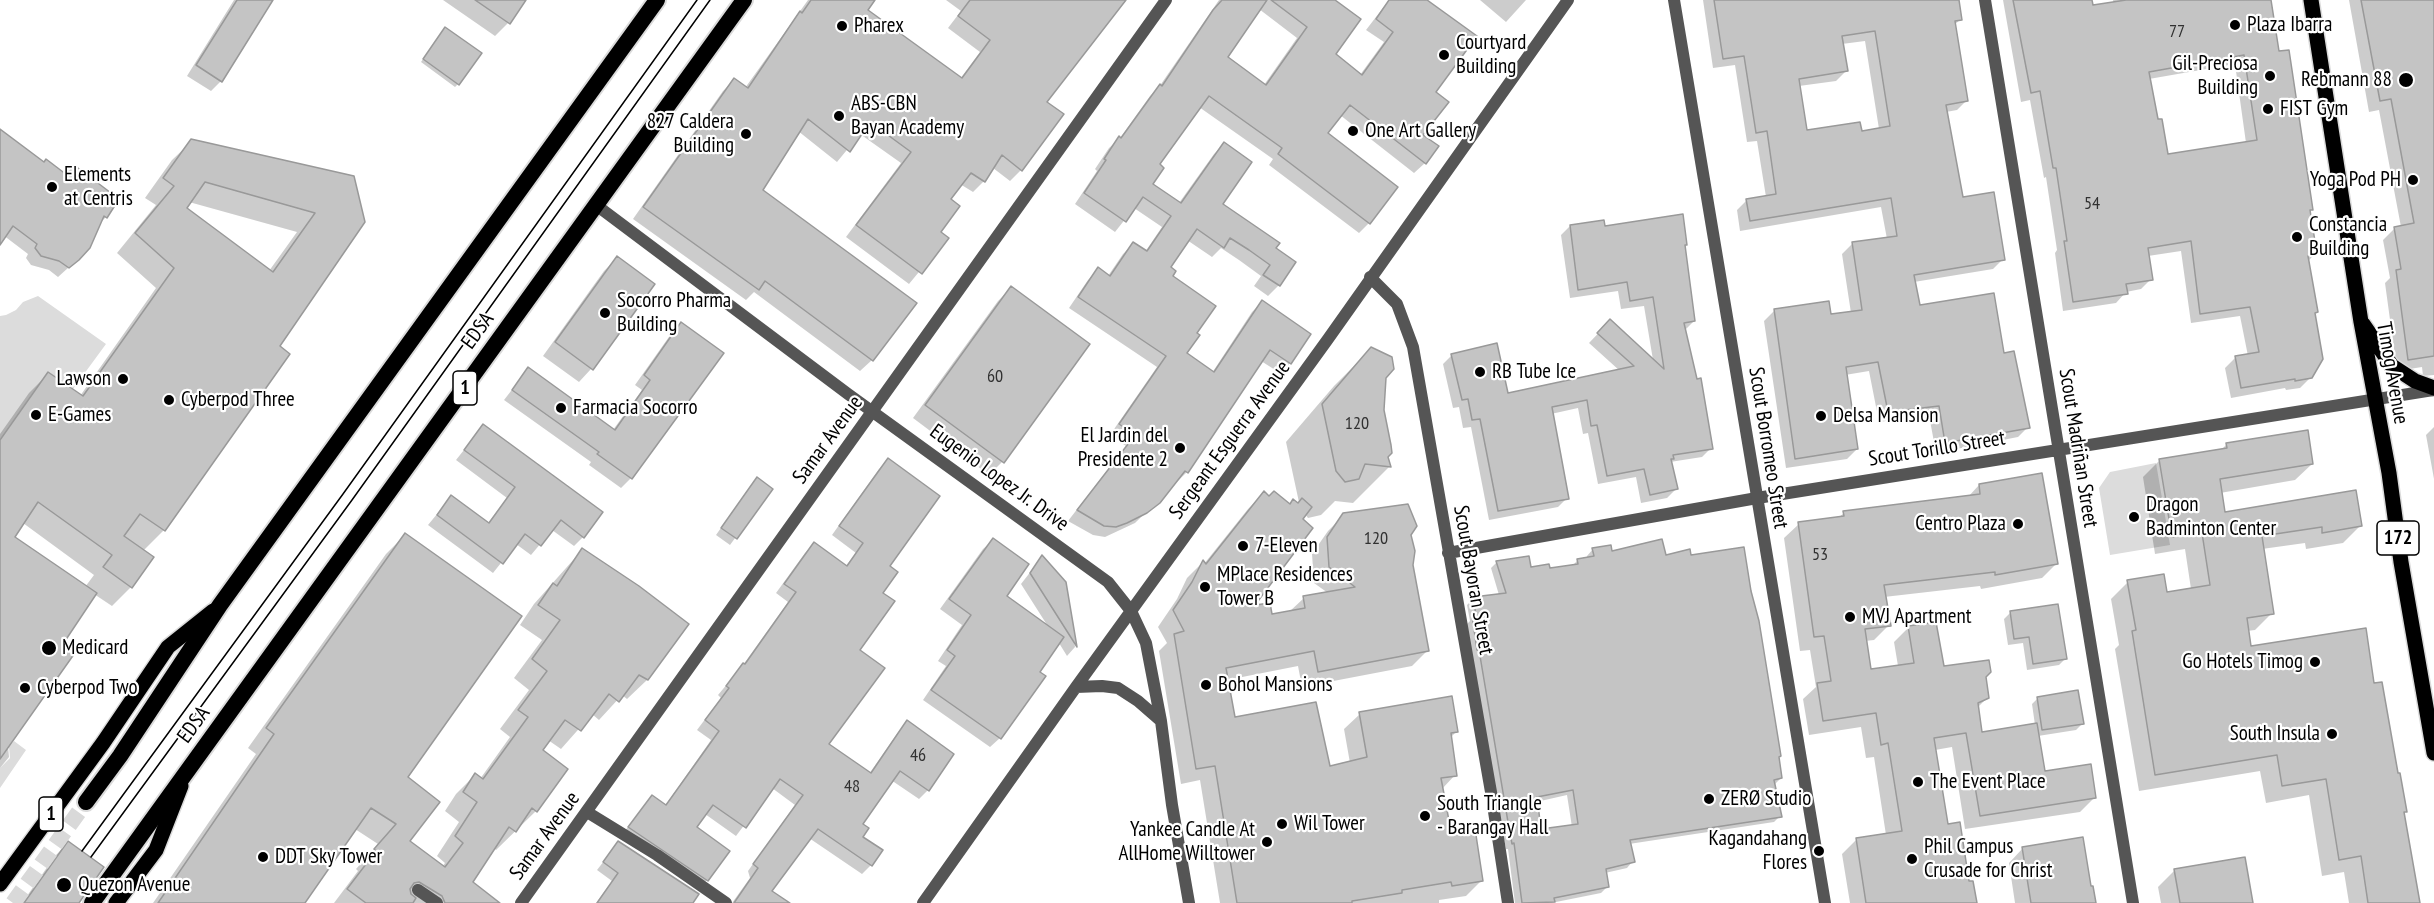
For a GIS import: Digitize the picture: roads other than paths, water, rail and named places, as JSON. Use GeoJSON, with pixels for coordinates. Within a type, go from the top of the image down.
{"type":"FeatureCollection","features":[{"type":"Feature","properties":{"kind":"highway","name":"EDSA"},"geometry":{"type":"LineString","coordinates":[[86,802],[120,756],[220,605],[657,0]]}},
{"type":"Feature","properties":{"kind":"highway","name":"EDSA"},"geometry":{"type":"LineString","coordinates":[[92,903],[744,0]]}},
{"type":"Feature","properties":{"kind":"main road","name":"Timog Avenue"},"geometry":{"type":"LineString","coordinates":[[2310,0],[2361,322],[2434,753]]}},
{"type":"Feature","properties":{"kind":"main road"},"geometry":{"type":"LineString","coordinates":[[2361,322],[2392,366],[2415,381],[2434,389]]}},
{"type":"Feature","properties":{"kind":"main road","name":"EDSA"},"geometry":{"type":"LineString","coordinates":[[0,884],[103,743],[168,647],[220,605]]}},
{"type":"Feature","properties":{"kind":"main road","name":"EDSA"},"geometry":{"type":"LineString","coordinates":[[117,903],[156,850],[185,776]]}},
{"type":"Feature","properties":{"kind":"street","name":"Samar Avenue"},"geometry":{"type":"LineString","coordinates":[[521,903],[1167,0]]}},
{"type":"Feature","properties":{"kind":"street","name":"Sergeant Esguerra Avenue"},"geometry":{"type":"LineString","coordinates":[[923,903],[1568,0]]}},
{"type":"Feature","properties":{"kind":"street","name":"Scout Borromeo Street"},"geometry":{"type":"LineString","coordinates":[[1674,0],[1825,903]]}},
{"type":"Feature","properties":{"kind":"street","name":"Scout Madriñan Street"},"geometry":{"type":"LineString","coordinates":[[1984,0],[2054,413],[2058,450],[2133,903]]}},
{"type":"Feature","properties":{"kind":"street","name":"Eugenio Lopez Jr. Drive"},"geometry":{"type":"LineString","coordinates":[[596,206],[1108,582],[1131,611],[1146,643],[1161,721],[1172,805],[1189,903]]}},
{"type":"Feature","properties":{"kind":"street","name":"Scout Bayoran Street"},"geometry":{"type":"LineString","coordinates":[[1370,277],[1397,304],[1413,346],[1491,792],[1508,903]]}},
{"type":"Feature","properties":{"kind":"street","name":"Scout Torillo Street"},"geometry":{"type":"LineString","coordinates":[[1448,553],[1757,498],[2434,389]]}},
{"type":"Feature","properties":{"kind":"street"},"geometry":{"type":"LineString","coordinates":[[1076,687],[1118,688],[1138,701],[1161,721]]}},
{"type":"Feature","properties":{"kind":"street"},"geometry":{"type":"LineString","coordinates":[[586,812],[657,855],[726,903]]}},
{"type":"Feature","properties":{"kind":"street"},"geometry":{"type":"LineString","coordinates":[[418,890],[437,903]]}},
{"type":"Feature","properties":{"kind":"tunnel"},"geometry":{"type":"LineString","coordinates":[[13,903],[86,802]]}},
{"type":"Feature","properties":{"kind":"tram line"},"geometry":{"type":"LineString","coordinates":[[82,851],[343,494],[697,0]]}},
{"type":"Feature","properties":{"kind":"tram line"},"geometry":{"type":"LineString","coordinates":[[91,857],[352,500],[710,0]]}},
{"type":"Feature","properties":{"kind":"place","name":"Plaza Ibarra"},"geometry":{"type":"Point","coordinates":[2235,25]}},
{"type":"Feature","properties":{"kind":"place","name":"Pharex"},"geometry":{"type":"Point","coordinates":[842,26]}},
{"type":"Feature","properties":{"kind":"place","name":"Courtyard Building"},"geometry":{"type":"Point","coordinates":[1444,55]}},
{"type":"Feature","properties":{"kind":"place","name":"Gil-Preciosa Building"},"geometry":{"type":"Point","coordinates":[2270,76]}},
{"type":"Feature","properties":{"kind":"place","name":"Rebmann 88"},"geometry":{"type":"Point","coordinates":[2406,80]}},
{"type":"Feature","properties":{"kind":"place","name":"FIST Gym"},"geometry":{"type":"Point","coordinates":[2268,109]}},
{"type":"Feature","properties":{"kind":"place","name":"ABS-CBN Bayan Academy"},"geometry":{"type":"Point","coordinates":[839,116]}},
{"type":"Feature","properties":{"kind":"place","name":"One Art Gallery"},"geometry":{"type":"Point","coordinates":[1353,131]}},
{"type":"Feature","properties":{"kind":"place","name":"827 Caldera Building"},"geometry":{"type":"Point","coordinates":[746,134]}},
{"type":"Feature","properties":{"kind":"place","name":"Yoga Pod PH"},"geometry":{"type":"Point","coordinates":[2413,180]}},
{"type":"Feature","properties":{"kind":"place","name":"Elements at Centris"},"geometry":{"type":"Point","coordinates":[52,187]}},
{"type":"Feature","properties":{"kind":"place","name":"Constancia Building"},"geometry":{"type":"Point","coordinates":[2297,237]}},
{"type":"Feature","properties":{"kind":"place","name":"Socorro Pharma Building"},"geometry":{"type":"Point","coordinates":[605,313]}},
{"type":"Feature","properties":{"kind":"place","name":"RB Tube Ice"},"geometry":{"type":"Point","coordinates":[1480,372]}},
{"type":"Feature","properties":{"kind":"place","name":"Lawson"},"geometry":{"type":"Point","coordinates":[123,379]}},
{"type":"Feature","properties":{"kind":"place","name":"Cyberpod Three"},"geometry":{"type":"Point","coordinates":[169,400]}},
{"type":"Feature","properties":{"kind":"place","name":"Farmacia Socorro"},"geometry":{"type":"Point","coordinates":[561,408]}},
{"type":"Feature","properties":{"kind":"place","name":"E-Games"},"geometry":{"type":"Point","coordinates":[36,415]}},
{"type":"Feature","properties":{"kind":"place","name":"Delsa Mansion"},"geometry":{"type":"Point","coordinates":[1821,416]}},
{"type":"Feature","properties":{"kind":"place","name":"El Jardin del Presidente 2"},"geometry":{"type":"Point","coordinates":[1180,448]}},
{"type":"Feature","properties":{"kind":"place","name":"Dragon Badminton Center"},"geometry":{"type":"Point","coordinates":[2134,517]}},
{"type":"Feature","properties":{"kind":"place","name":"Centro Plaza"},"geometry":{"type":"Point","coordinates":[2018,524]}},
{"type":"Feature","properties":{"kind":"place","name":"7-Eleven"},"geometry":{"type":"Point","coordinates":[1243,546]}},
{"type":"Feature","properties":{"kind":"place","name":"MPlace Residences Tower B"},"geometry":{"type":"Point","coordinates":[1205,587]}},
{"type":"Feature","properties":{"kind":"place","name":"MVJ Apartment"},"geometry":{"type":"Point","coordinates":[1850,617]}},
{"type":"Feature","properties":{"kind":"place","name":"Medicard"},"geometry":{"type":"Point","coordinates":[49,648]}},
{"type":"Feature","properties":{"kind":"place","name":"Go Hotels Timog"},"geometry":{"type":"Point","coordinates":[2315,662]}},
{"type":"Feature","properties":{"kind":"place","name":"Bohol Mansions"},"geometry":{"type":"Point","coordinates":[1206,685]}},
{"type":"Feature","properties":{"kind":"place","name":"Cyberpod Two"},"geometry":{"type":"Point","coordinates":[25,688]}},
{"type":"Feature","properties":{"kind":"place","name":"South Insula"},"geometry":{"type":"Point","coordinates":[2332,734]}},
{"type":"Feature","properties":{"kind":"place","name":"The Event Place"},"geometry":{"type":"Point","coordinates":[1918,782]}},
{"type":"Feature","properties":{"kind":"place","name":"ZERØ Studio"},"geometry":{"type":"Point","coordinates":[1709,799]}},
{"type":"Feature","properties":{"kind":"place","name":"South Triangle - Barangay Hall"},"geometry":{"type":"Point","coordinates":[1425,816]}},
{"type":"Feature","properties":{"kind":"place","name":"Wil Tower"},"geometry":{"type":"Point","coordinates":[1282,824]}},
{"type":"Feature","properties":{"kind":"place","name":"Yankee Candle At AllHome Willtower"},"geometry":{"type":"Point","coordinates":[1267,842]}},
{"type":"Feature","properties":{"kind":"place","name":"Kagandahang Flores"},"geometry":{"type":"Point","coordinates":[1819,851]}},
{"type":"Feature","properties":{"kind":"place","name":"DDT Sky Tower"},"geometry":{"type":"Point","coordinates":[263,857]}},
{"type":"Feature","properties":{"kind":"place","name":"Phil Campus Crusade for Christ"},"geometry":{"type":"Point","coordinates":[1912,859]}},
{"type":"Feature","properties":{"kind":"place","name":"Quezon Avenue"},"geometry":{"type":"Point","coordinates":[64,885]}}]}
